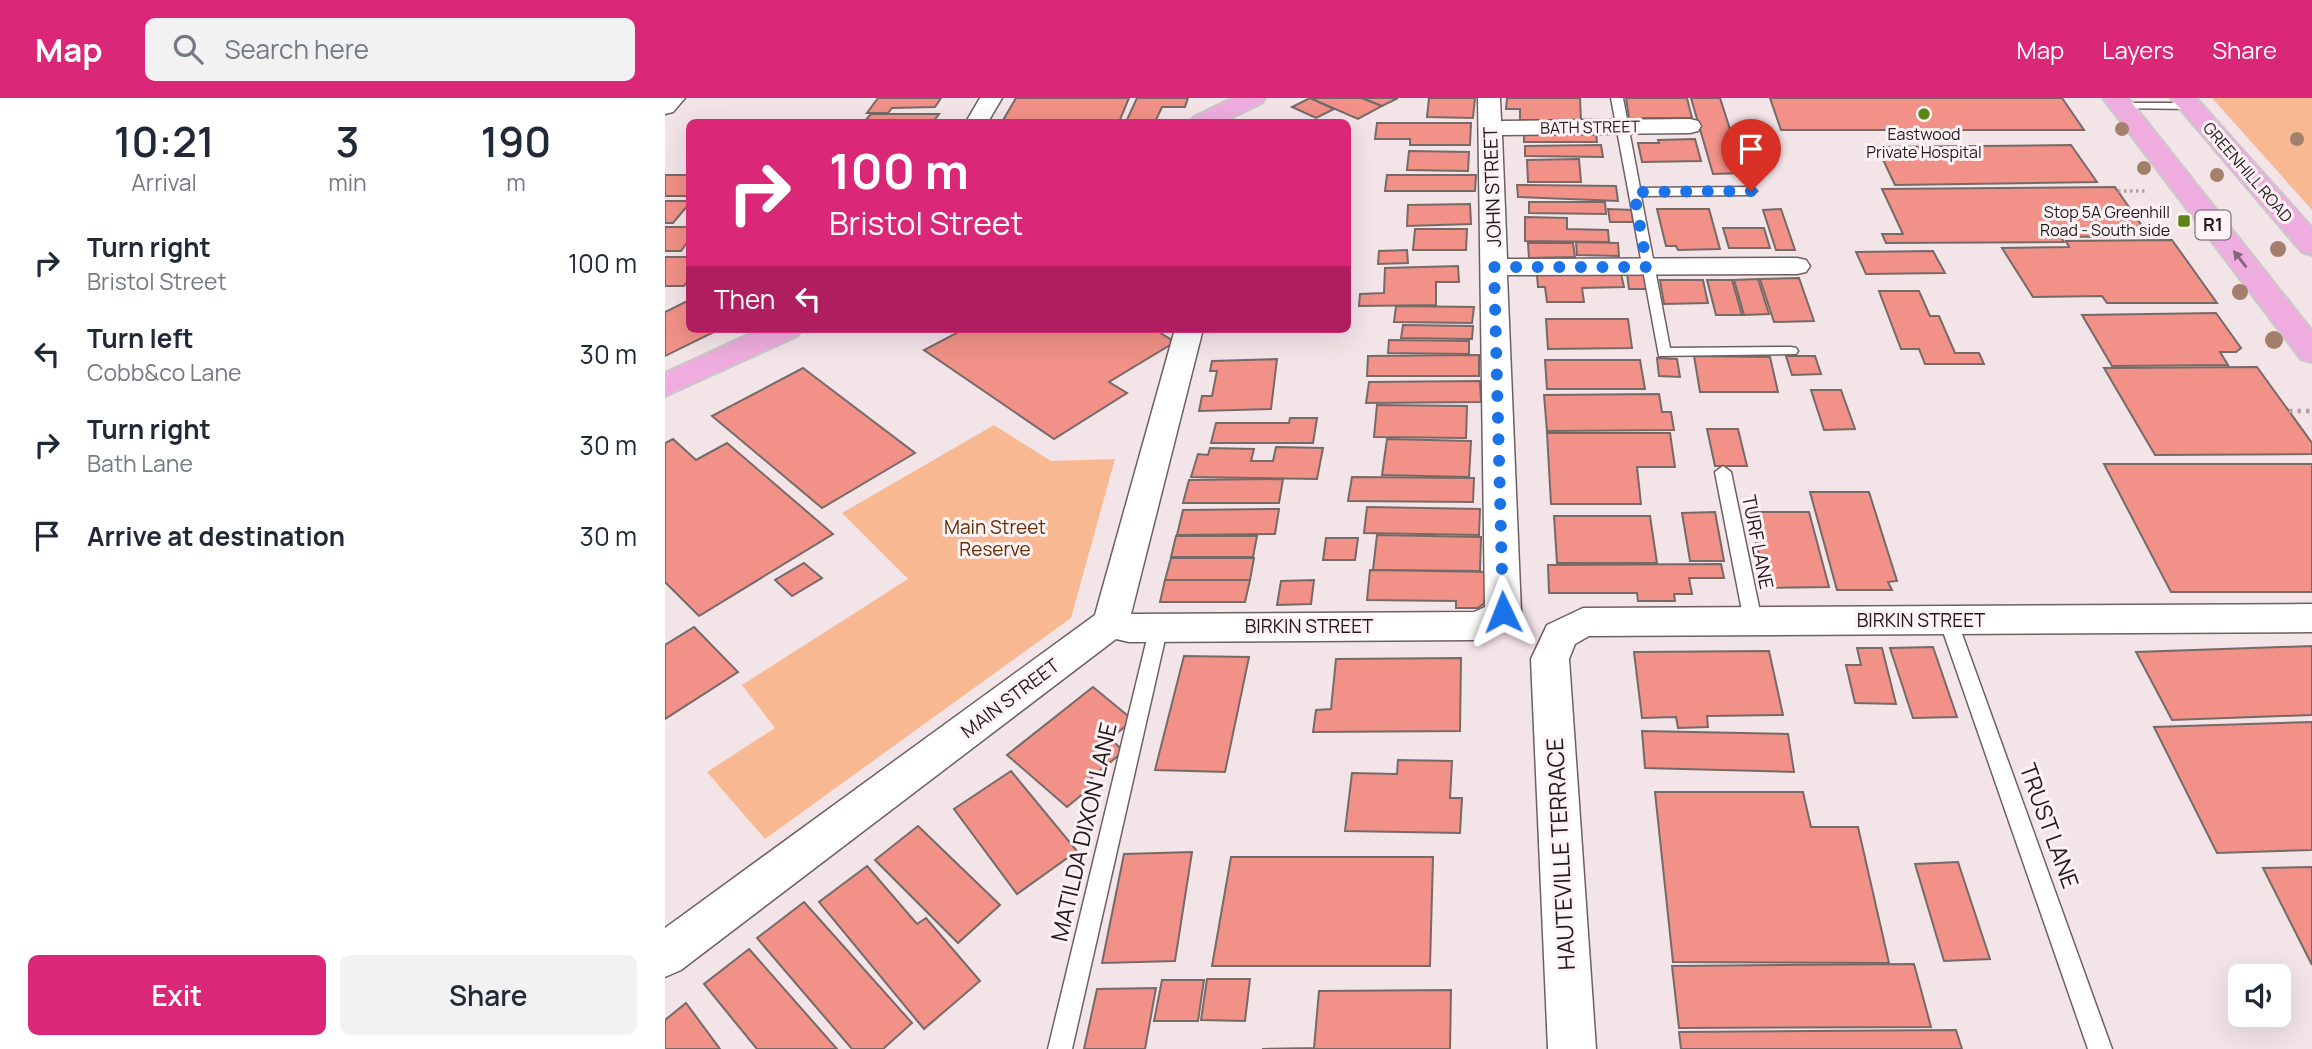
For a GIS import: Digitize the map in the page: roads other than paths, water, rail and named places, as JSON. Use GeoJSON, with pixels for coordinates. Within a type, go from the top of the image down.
{"type":"FeatureCollection","features":[{"type":"Feature","properties":{"kind":"highway"},"geometry":{"type":"LineString","coordinates":[[1209,119],[1253,98]]}},
{"type":"Feature","properties":{"kind":"highway","name":"R1"},"geometry":{"type":"LineString","coordinates":[[2118,102],[2312,352]]}},
{"type":"Feature","properties":{"kind":"highway","name":"GREENHILL ROAD"},"geometry":{"type":"LineString","coordinates":[[2187,102],[2312,246]]}},
{"type":"Feature","properties":{"kind":"highway"},"geometry":{"type":"LineString","coordinates":[[665,386],[778,333]]}},
{"type":"Feature","properties":{"kind":"street"},"geometry":{"type":"LineString","coordinates":[[665,107],[674,98]]}},
{"type":"Feature","properties":{"kind":"street"},"geometry":{"type":"LineString","coordinates":[[979,119],[991,98]]}},
{"type":"Feature","properties":{"kind":"street","name":"JOHN STREET"},"geometry":{"type":"LineString","coordinates":[[1489,98],[1503,612]]}},
{"type":"Feature","properties":{"kind":"street","name":"BATH STREET"},"geometry":{"type":"LineString","coordinates":[[1490,128],[1690,126]]}},
{"type":"Feature","properties":{"kind":"street"},"geometry":{"type":"LineString","coordinates":[[1494,267],[1797,266]]}},
{"type":"Feature","properties":{"kind":"street"},"geometry":{"type":"LineString","coordinates":[[1111,623],[1188,333]]}},
{"type":"Feature","properties":{"kind":"street","name":"BIRKIN STREET"},"geometry":{"type":"LineString","coordinates":[[1111,623],[1129,628],[1474,626],[1492,621],[1503,612]]}},
{"type":"Feature","properties":{"kind":"street","name":"BIRKIN STREET"},"geometry":{"type":"LineString","coordinates":[[1551,659],[1560,635],[1583,622],[2312,618]]}},
{"type":"Feature","properties":{"kind":"street","name":"MAIN STREET"},"geometry":{"type":"LineString","coordinates":[[665,956],[1111,623]]}},
{"type":"Feature","properties":{"kind":"street","name":"HAUTEVILLE TERRACE"},"geometry":{"type":"LineString","coordinates":[[1551,659],[1572,1049]]}},
{"type":"Feature","properties":{"kind":"lane"},"geometry":{"type":"LineString","coordinates":[[1618,98],[1664,353],[1791,351]]}},
{"type":"Feature","properties":{"kind":"lane"},"geometry":{"type":"LineString","coordinates":[[2118,102],[2187,102]]}},
{"type":"Feature","properties":{"kind":"lane"},"geometry":{"type":"LineString","coordinates":[[1634,192],[1751,191]]}},
{"type":"Feature","properties":{"kind":"lane"},"geometry":{"type":"LineString","coordinates":[[2271,299],[2312,334]]}},
{"type":"Feature","properties":{"kind":"lane","name":"TURF LANE"},"geometry":{"type":"LineString","coordinates":[[1723,472],[1753,621]]}},
{"type":"Feature","properties":{"kind":"lane","name":"TRUST LANE"},"geometry":{"type":"LineString","coordinates":[[1948,620],[2100,1049]]}},
{"type":"Feature","properties":{"kind":"lane","name":"MATILDA DIXON LANE"},"geometry":{"type":"LineString","coordinates":[[1060,1049],[1159,626]]}},
{"type":"Feature","properties":{"kind":"place","name":"Eastwood Private Hospital"},"geometry":{"type":"Point","coordinates":[1924,114]}},
{"type":"Feature","properties":{"kind":"place","name":"Stop 5A Greenhill Road - South side"},"geometry":{"type":"Point","coordinates":[2184,221]}},
{"type":"Feature","properties":{"kind":"park label","name":"Main Street Reserve"},"geometry":{"type":"Point","coordinates":[995,538]}}]}
